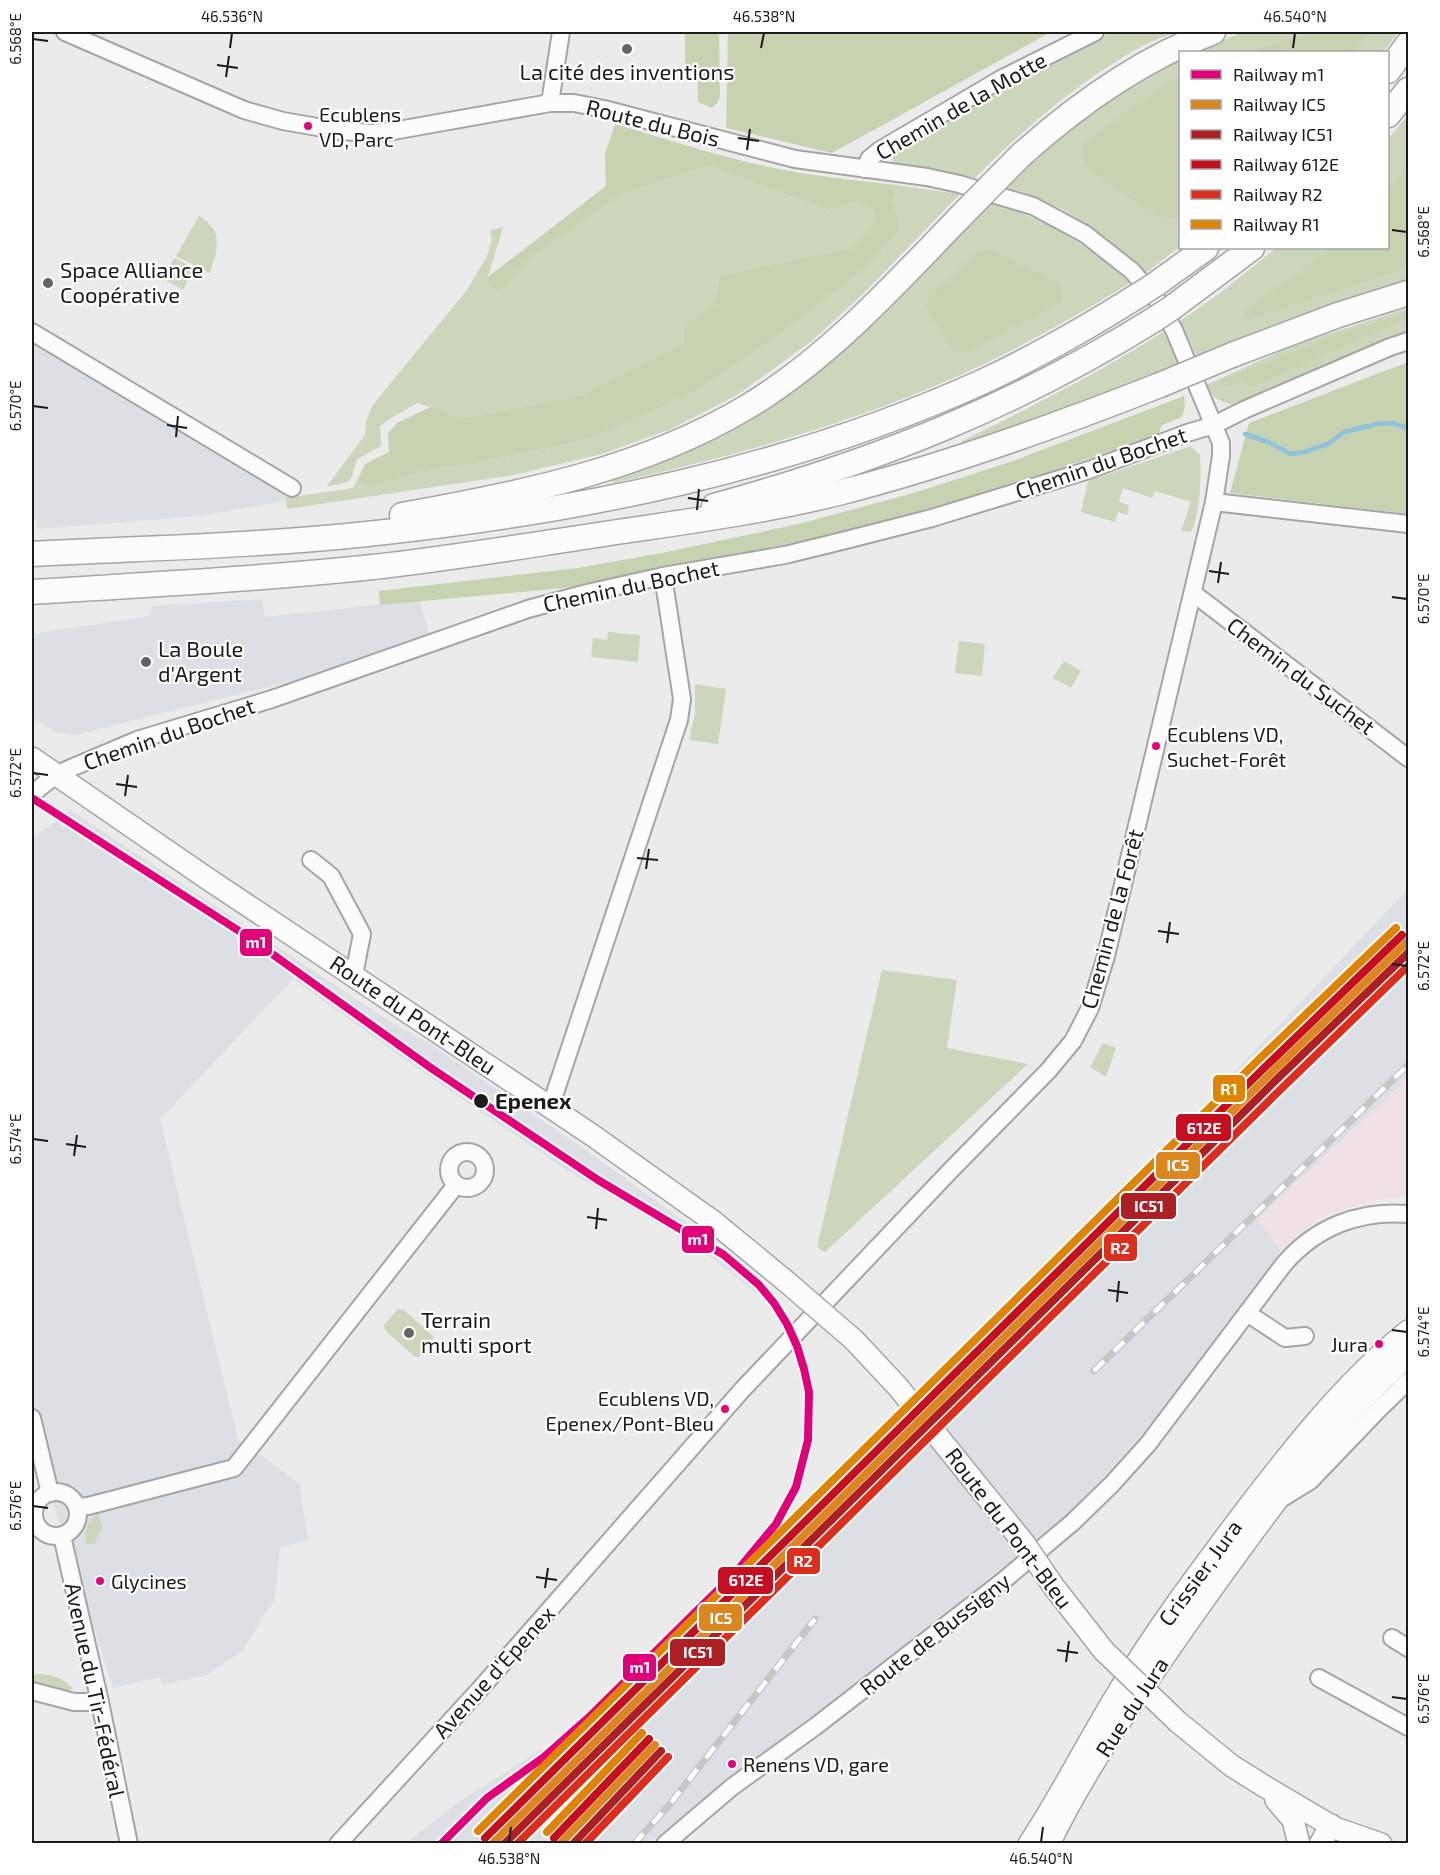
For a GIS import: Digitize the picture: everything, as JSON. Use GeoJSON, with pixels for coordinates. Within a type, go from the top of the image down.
{"type":"FeatureCollection","features":[{"type":"Feature","properties":{"kind":"highway"},"geometry":{"type":"LineString","coordinates":[[66,552],[294,531],[388,518],[480,500],[600,471],[663,449],[711,427],[748,406],[817,357],[882,297],[1021,155],[1063,118],[1114,82],[1169,51],[1213,32]]}},
{"type":"Feature","properties":{"kind":"highway"},"geometry":{"type":"LineString","coordinates":[[1389,70],[1408,44]]}},
{"type":"Feature","properties":{"kind":"highway"},"geometry":{"type":"LineString","coordinates":[[1389,114],[1408,90]]}},
{"type":"Feature","properties":{"kind":"highway"},"geometry":{"type":"LineString","coordinates":[[32,554],[282,541],[442,526],[587,503],[699,479],[825,443],[949,396],[1050,348],[1147,289],[1205,249]]}},
{"type":"Feature","properties":{"kind":"highway"},"geometry":{"type":"LineString","coordinates":[[589,536],[776,488],[925,437],[1039,385],[1106,350],[1164,313],[1251,249]]}},
{"type":"Feature","properties":{"kind":"highway"},"geometry":{"type":"LineString","coordinates":[[32,592],[360,568],[484,553],[745,514],[916,472],[998,445],[1160,385],[1338,315],[1408,293]]}},
{"type":"Feature","properties":{"kind":"main road","name":"Route du Pont-Bleu"},"geometry":{"type":"LineString","coordinates":[[32,758],[205,877],[592,1135],[714,1222],[854,1340],[892,1380],[1024,1543],[1054,1587],[1104,1651],[1147,1694],[1232,1766],[1336,1833],[1380,1844]]}},
{"type":"Feature","properties":{"kind":"main road","name":"Crissier, Jura"},"geometry":{"type":"LineString","coordinates":[[1029,1844],[1134,1667],[1220,1544],[1296,1445],[1335,1400],[1380,1354],[1408,1331]]}},
{"type":"Feature","properties":{"kind":"main road","name":"Rue du Jura"},"geometry":{"type":"LineString","coordinates":[[1049,1844],[1061,1818],[1128,1710],[1227,1568],[1275,1503],[1355,1406],[1408,1356]]}},
{"type":"Feature","properties":{"kind":"main road"},"geometry":{"type":"LineString","coordinates":[[1264,1786],[1293,1820],[1299,1844]]}},
{"type":"Feature","properties":{"kind":"main road"},"geometry":{"type":"LineString","coordinates":[[1320,1844],[1336,1833]]}},
{"type":"Feature","properties":{"kind":"street","name":"Route du Bois"},"geometry":{"type":"LineString","coordinates":[[65,32],[244,110],[283,121],[340,131],[373,133],[550,103],[588,105],[795,159],[927,177],[1000,195],[1033,206],[1085,234],[1132,271],[1157,300],[1174,330],[1214,426]]}},
{"type":"Feature","properties":{"kind":"street"},"geometry":{"type":"LineString","coordinates":[[550,103],[561,32]]}},
{"type":"Feature","properties":{"kind":"street","name":"Chemin de la Motte"},"geometry":{"type":"LineString","coordinates":[[865,169],[869,159],[880,150],[1000,79],[1095,32]]}},
{"type":"Feature","properties":{"kind":"street"},"geometry":{"type":"LineString","coordinates":[[32,332],[292,488]]}},
{"type":"Feature","properties":{"kind":"street","name":"Chemin du Bochet"},"geometry":{"type":"LineString","coordinates":[[57,774],[137,740],[272,699],[528,609],[663,576],[785,555],[932,518],[1089,470],[1187,433],[1214,426],[1246,409],[1379,351],[1408,341]]}},
{"type":"Feature","properties":{"kind":"street","name":"Chemin de la Forêt"},"geometry":{"type":"LineString","coordinates":[[742,1390],[933,1188],[1048,1071],[1082,1026],[1106,956],[1214,502],[1222,450],[1214,426]]}},
{"type":"Feature","properties":{"kind":"street"},"geometry":{"type":"LineString","coordinates":[[1214,502],[1408,524]]}},
{"type":"Feature","properties":{"kind":"street"},"geometry":{"type":"LineString","coordinates":[[550,1108],[679,720],[682,699],[663,576]]}},
{"type":"Feature","properties":{"kind":"street","name":"Chemin du Suchet"},"geometry":{"type":"LineString","coordinates":[[1193,593],[1408,758]]}},
{"type":"Feature","properties":{"kind":"street"},"geometry":{"type":"LineString","coordinates":[[32,794],[57,774]]}},
{"type":"Feature","properties":{"kind":"street"},"geometry":{"type":"LineString","coordinates":[[311,860],[331,876],[362,934],[354,975]]}},
{"type":"Feature","properties":{"kind":"street"},"geometry":{"type":"LineString","coordinates":[[77,1507],[234,1468],[456,1185]]}},
{"type":"Feature","properties":{"kind":"street","name":"Route de Bussigny"},"geometry":{"type":"LineString","coordinates":[[668,1843],[732,1787],[825,1719],[1003,1581],[1073,1522],[1148,1444],[1293,1253],[1322,1231],[1349,1220],[1389,1213],[1408,1214]]}},
{"type":"Feature","properties":{"kind":"street"},"geometry":{"type":"LineString","coordinates":[[1247,1313],[1285,1338],[1305,1336]]}},
{"type":"Feature","properties":{"kind":"street"},"geometry":{"type":"LineString","coordinates":[[1275,1503],[1310,1480],[1408,1381]]}},
{"type":"Feature","properties":{"kind":"street","name":"Avenue d'Epenex"},"geometry":{"type":"LineString","coordinates":[[338,1844],[480,1689],[742,1390]]}},
{"type":"Feature","properties":{"kind":"street"},"geometry":{"type":"LineString","coordinates":[[32,1418],[50,1493]]}},
{"type":"Feature","properties":{"kind":"street"},"geometry":{"type":"LineString","coordinates":[[50,1493],[64,1493],[77,1507],[75,1526],[62,1536],[47,1535],[34,1523],[35,1506],[39,1500],[50,1493]]}},
{"type":"Feature","properties":{"kind":"street","name":"Avenue du Tir-Fédéral"},"geometry":{"type":"LineString","coordinates":[[62,1536],[100,1702],[129,1844]]}},
{"type":"Feature","properties":{"kind":"street"},"geometry":{"type":"LineString","coordinates":[[1392,1638],[1408,1648]]}},
{"type":"Feature","properties":{"kind":"street"},"geometry":{"type":"LineString","coordinates":[[1319,1678],[1408,1727]]}},
{"type":"Feature","properties":{"kind":"street"},"geometry":{"type":"LineString","coordinates":[[32,1691],[74,1702],[100,1702]]}},
{"type":"Feature","properties":{"kind":"shaded area"},"geometry":{"type":"Polygon","coordinates":[[[32,341],[297,499],[199,516],[37,529],[37,519],[32,519],[32,341]]]}},
{"type":"Feature","properties":{"kind":"shaded area"},"geometry":{"type":"Polygon","coordinates":[[[262,599],[265,617],[419,600],[429,633],[295,680],[76,735],[57,733],[32,717],[32,634],[150,616],[152,606],[262,599]]]}},
{"type":"Feature","properties":{"kind":"shaded area"},"geometry":{"type":"Polygon","coordinates":[[[70,810],[388,1020],[427,1042],[583,1148],[742,1263],[763,1283],[760,1296],[695,1245],[568,1171],[414,1066],[293,979],[160,1119],[238,1439],[299,1483],[308,1540],[280,1548],[275,1599],[242,1651],[207,1675],[162,1685],[160,1677],[113,1688],[50,1493],[32,1418],[32,837],[52,825],[70,810]]]}},
{"type":"Feature","properties":{"kind":"shaded area"},"geometry":{"type":"Polygon","coordinates":[[[1408,889],[1408,1078],[1257,1219],[1281,1251],[1147,1429],[1066,1518],[649,1843],[405,1844],[460,1801],[557,1740],[713,1588],[753,1545],[764,1555],[865,1454],[915,1395],[922,1402],[1408,889]]]}},
{"type":"Feature","properties":{"kind":"shaded area"},"geometry":{"type":"Polygon","coordinates":[[[1408,1078],[1408,1195],[1361,1203],[1319,1218],[1281,1251],[1256,1219],[1408,1078]]]}},
{"type":"Feature","properties":{"kind":"green space"},"geometry":{"type":"Polygon","coordinates":[[[685,32],[719,32],[720,95],[718,102],[712,108],[698,102],[697,65],[685,65],[685,32]]]}},
{"type":"Feature","properties":{"kind":"green space"},"geometry":{"type":"Polygon","coordinates":[[[728,32],[1051,32],[832,153],[726,128],[728,32]]]}},
{"type":"Feature","properties":{"kind":"green space"},"geometry":{"type":"Polygon","coordinates":[[[1112,32],[1175,32],[1138,48],[1090,79],[1012,142],[975,178],[894,164],[893,152],[1004,87],[1112,32]]]}},
{"type":"Feature","properties":{"kind":"green space"},"geometry":{"type":"Polygon","coordinates":[[[1244,32],[1399,32],[1384,51],[1193,51],[1244,32]]]}},
{"type":"Feature","properties":{"kind":"green space"},"geometry":{"type":"Polygon","coordinates":[[[1309,32],[1370,32],[1354,51],[1250,51],[1309,32]]]}},
{"type":"Feature","properties":{"kind":"green space"},"geometry":{"type":"Polygon","coordinates":[[[1179,58],[1179,248],[1144,274],[1114,244],[1080,220],[1044,201],[1004,186],[1030,160],[1124,87],[1179,58]]]}},
{"type":"Feature","properties":{"kind":"green space"},"geometry":{"type":"Polygon","coordinates":[[[1179,78],[1179,219],[1158,217],[1084,165],[1083,144],[1167,83],[1179,78]]]}},
{"type":"Feature","properties":{"kind":"green space"},"geometry":{"type":"Polygon","coordinates":[[[1408,115],[1408,283],[1198,358],[1180,321],[1219,294],[1275,249],[1389,249],[1389,138],[1408,115]]]}},
{"type":"Feature","properties":{"kind":"green space"},"geometry":{"type":"Polygon","coordinates":[[[615,124],[711,153],[769,167],[896,185],[892,203],[901,227],[865,269],[769,342],[694,392],[641,417],[579,442],[420,472],[371,487],[357,481],[365,464],[389,452],[388,433],[397,423],[431,407],[460,418],[583,395],[685,344],[685,327],[714,306],[721,276],[850,249],[876,222],[873,209],[856,202],[826,210],[709,165],[622,194],[533,256],[501,290],[490,289],[488,277],[606,186],[605,154],[615,124]]]}},
{"type":"Feature","properties":{"kind":"green space"},"geometry":{"type":"Polygon","coordinates":[[[709,165],[825,210],[856,202],[873,209],[876,222],[850,249],[704,350],[583,395],[460,418],[418,403],[380,426],[381,446],[357,459],[349,480],[342,484],[327,486],[365,435],[366,422],[372,406],[467,290],[487,256],[492,240],[490,230],[503,227],[488,277],[500,290],[533,256],[622,194],[709,165]]]}},
{"type":"Feature","properties":{"kind":"green space"},"geometry":{"type":"Polygon","coordinates":[[[1408,167],[1408,267],[1247,320],[1244,311],[1333,249],[1389,249],[1389,189],[1408,167]]]}},
{"type":"Feature","properties":{"kind":"green space"},"geometry":{"type":"Polygon","coordinates":[[[896,185],[960,194],[864,293],[813,340],[737,395],[671,429],[602,454],[513,475],[287,509],[286,498],[353,488],[357,481],[371,487],[420,472],[579,442],[694,392],[769,342],[865,269],[901,227],[892,203],[896,185]]]}},
{"type":"Feature","properties":{"kind":"green space"},"geometry":{"type":"Polygon","coordinates":[[[990,201],[1064,234],[1097,255],[1130,283],[1008,352],[958,376],[893,402],[774,442],[613,483],[612,480],[672,459],[721,436],[720,433],[990,201]]]}},
{"type":"Feature","properties":{"kind":"green space"},"geometry":{"type":"Polygon","coordinates":[[[199,216],[216,234],[217,248],[210,273],[176,256],[199,216]]]}},
{"type":"Feature","properties":{"kind":"green space"},"geometry":{"type":"Polygon","coordinates":[[[993,250],[1061,285],[1061,302],[966,353],[952,348],[926,308],[929,297],[977,253],[993,250]]]}},
{"type":"Feature","properties":{"kind":"green space"},"geometry":{"type":"Polygon","coordinates":[[[174,258],[194,268],[183,290],[163,279],[174,258]]]}},
{"type":"Feature","properties":{"kind":"green space"},"geometry":{"type":"Polygon","coordinates":[[[1408,308],[1408,331],[1235,405],[1217,399],[1204,386],[1294,345],[1408,308]]]}},
{"type":"Feature","properties":{"kind":"green space"},"geometry":{"type":"Polygon","coordinates":[[[1408,312],[1408,320],[1251,387],[1241,381],[1224,387],[1219,381],[1329,338],[1408,312]]]}},
{"type":"Feature","properties":{"kind":"green space"},"geometry":{"type":"Polygon","coordinates":[[[1163,332],[1180,364],[1043,418],[964,445],[962,441],[1089,376],[1163,332]]]}},
{"type":"Feature","properties":{"kind":"green space"},"geometry":{"type":"Polygon","coordinates":[[[1408,362],[1408,514],[1230,493],[1249,423],[1408,362]]]}},
{"type":"Feature","properties":{"kind":"green space"},"geometry":{"type":"Polygon","coordinates":[[[1184,396],[1185,406],[1182,417],[1162,425],[1158,435],[1006,487],[888,521],[780,546],[564,588],[380,605],[379,591],[578,568],[803,523],[917,492],[1013,461],[1184,396]]]}},
{"type":"Feature","properties":{"kind":"green space"},"geometry":{"type":"Polygon","coordinates":[[[1191,446],[1200,455],[1200,495],[1191,532],[1181,531],[1191,502],[1155,491],[1152,498],[1123,488],[1119,502],[1129,505],[1127,515],[1118,512],[1115,522],[1081,512],[1088,481],[1191,446]]]}},
{"type":"Feature","properties":{"kind":"green space"},"geometry":{"type":"Polygon","coordinates":[[[608,632],[640,635],[638,662],[591,657],[593,638],[607,640],[608,632]]]}},
{"type":"Feature","properties":{"kind":"green space"},"geometry":{"type":"Polygon","coordinates":[[[959,641],[985,644],[982,676],[955,673],[959,641]]]}},
{"type":"Feature","properties":{"kind":"green space"},"geometry":{"type":"Polygon","coordinates":[[[1064,661],[1081,671],[1071,688],[1053,678],[1064,661]]]}},
{"type":"Feature","properties":{"kind":"green space"},"geometry":{"type":"Polygon","coordinates":[[[695,684],[726,689],[718,744],[689,740],[695,713],[695,684]]]}},
{"type":"Feature","properties":{"kind":"green space"},"geometry":{"type":"Polygon","coordinates":[[[882,970],[957,980],[947,1048],[1028,1064],[825,1252],[817,1247],[882,970]]]}},
{"type":"Feature","properties":{"kind":"green space"},"geometry":{"type":"Polygon","coordinates":[[[1103,1043],[1116,1048],[1106,1077],[1090,1067],[1103,1043]]]}},
{"type":"Feature","properties":{"kind":"green space","name":"Terrain multi sport"},"geometry":{"type":"Polygon","coordinates":[[[398,1309],[404,1310],[433,1336],[433,1341],[419,1357],[415,1357],[385,1330],[384,1325],[398,1309]]]}},
{"type":"Feature","properties":{"kind":"green space"},"geometry":{"type":"Polygon","coordinates":[[[98,1513],[102,1527],[95,1543],[87,1545],[85,1536],[87,1527],[98,1513]]]}},
{"type":"Feature","properties":{"kind":"green space"},"geometry":{"type":"Polygon","coordinates":[[[36,1674],[56,1677],[73,1689],[62,1692],[32,1683],[32,1676],[36,1674]]]}},
{"type":"Feature","properties":{"kind":"waterway"},"geometry":{"type":"LineString","coordinates":[[1245,434],[1268,442],[1291,454],[1328,444],[1344,432],[1377,424],[1392,423],[1408,428]]}},
{"type":"Feature","properties":{"kind":"railway"},"geometry":{"type":"LineString","coordinates":[[1094,1371],[1408,1065]]}},
{"type":"Feature","properties":{"kind":"railway"},"geometry":{"type":"LineString","coordinates":[[634,1844],[670,1804],[815,1619]]}},
{"type":"Feature","properties":{"kind":"rail line","name":"m1"},"geometry":{"type":"LineString","coordinates":[[32,798],[250,938],[431,1068],[598,1180],[724,1255],[759,1285],[774,1303],[797,1346],[809,1392],[808,1440],[796,1487],[776,1524],[736,1572],[588,1718],[544,1757],[487,1798],[441,1844]]}},
{"type":"Feature","properties":{"kind":"rail line","name":"R1"},"geometry":{"type":"LineString","coordinates":[[478,1831],[1253,1065],[1396,928]]}},
{"type":"Feature","properties":{"kind":"rail line","name":"612E"},"geometry":{"type":"LineString","coordinates":[[485,1838],[1260,1072],[1402,935]]}},
{"type":"Feature","properties":{"kind":"rail line","name":"IC5"},"geometry":{"type":"LineString","coordinates":[[492,1844],[1266,1078],[1408,941]]}},
{"type":"Feature","properties":{"kind":"rail line","name":"IC51"},"geometry":{"type":"LineString","coordinates":[[504,1844],[1272,1084],[1408,953]]}},
{"type":"Feature","properties":{"kind":"rail line","name":"R2"},"geometry":{"type":"LineString","coordinates":[[517,1844],[1408,966]]}},
{"type":"Feature","properties":{"kind":"rail line","name":"R1"},"geometry":{"type":"LineString","coordinates":[[547,1832],[642,1733]]}},
{"type":"Feature","properties":{"kind":"rail line","name":"612E"},"geometry":{"type":"LineString","coordinates":[[554,1838],[649,1739]]}},
{"type":"Feature","properties":{"kind":"rail line","name":"IC5"},"geometry":{"type":"LineString","coordinates":[[560,1844],[655,1745]]}},
{"type":"Feature","properties":{"kind":"rail line","name":"IC51"},"geometry":{"type":"LineString","coordinates":[[573,1844],[661,1751]]}},
{"type":"Feature","properties":{"kind":"rail line","name":"R2"},"geometry":{"type":"LineString","coordinates":[[585,1844],[668,1757]]}},
{"type":"Feature","properties":{"kind":"place","name":"La cité des inventions"},"geometry":{"type":"Point","coordinates":[627,49]}},
{"type":"Feature","properties":{"kind":"place","name":"Ecublens VD, Parc"},"geometry":{"type":"Point","coordinates":[308,126]}},
{"type":"Feature","properties":{"kind":"place","name":"Space Alliance Coopérative"},"geometry":{"type":"Point","coordinates":[48,283]}},
{"type":"Feature","properties":{"kind":"place","name":"La Boule d'Argent"},"geometry":{"type":"Point","coordinates":[146,662]}},
{"type":"Feature","properties":{"kind":"place","name":"Ecublens VD, Suchet-Forêt"},"geometry":{"type":"Point","coordinates":[1156,746]}},
{"type":"Feature","properties":{"kind":"place","name":"Epenex"},"geometry":{"type":"Point","coordinates":[481,1101]}},
{"type":"Feature","properties":{"kind":"place","name":"Terrain multi sport"},"geometry":{"type":"Point","coordinates":[409,1333]}},
{"type":"Feature","properties":{"kind":"place","name":"Jura"},"geometry":{"type":"Point","coordinates":[1379,1344]}},
{"type":"Feature","properties":{"kind":"place","name":"Ecublens VD, Epenex/Pont-Bleu"},"geometry":{"type":"Point","coordinates":[725,1409]}},
{"type":"Feature","properties":{"kind":"place","name":"Glycines"},"geometry":{"type":"Point","coordinates":[100,1581]}},
{"type":"Feature","properties":{"kind":"place","name":"Renens VD, gare"},"geometry":{"type":"Point","coordinates":[732,1764]}}]}
